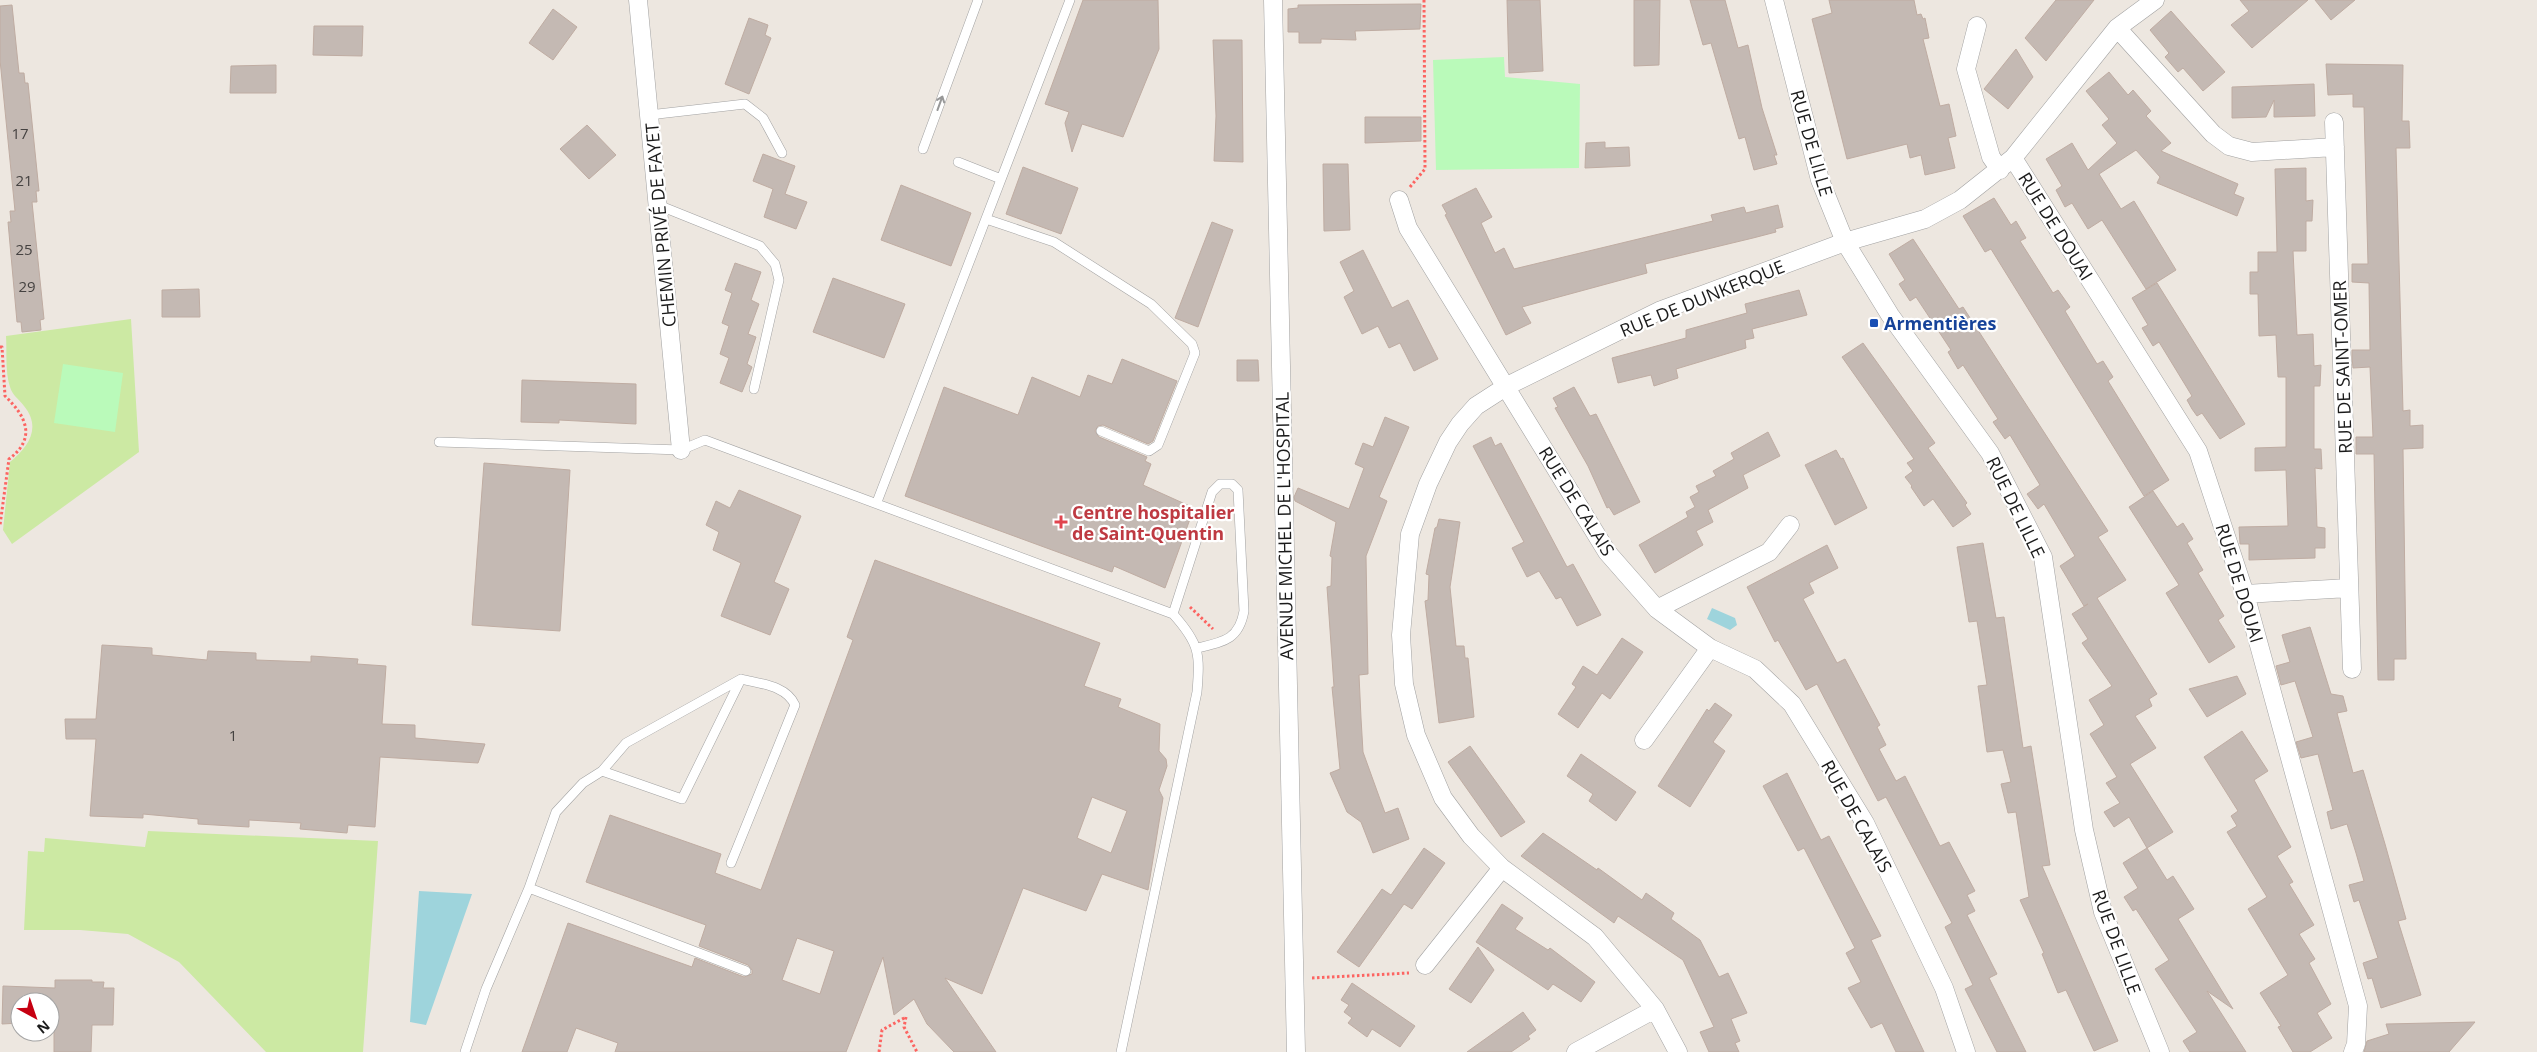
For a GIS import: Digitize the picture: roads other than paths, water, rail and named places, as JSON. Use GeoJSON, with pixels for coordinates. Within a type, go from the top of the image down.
{"type":"FeatureCollection","features":[{"type":"Feature","properties":{"kind":"street","name":"CHEMIN PRIVÉ DE FAYET"},"geometry":{"type":"LineString","coordinates":[[638,0],[681,450]]}},
{"type":"Feature","properties":{"kind":"street","name":"AVENUE MICHEL DE L'HOSPITAL"},"geometry":{"type":"LineString","coordinates":[[1274,0],[1296,1052]]}},
{"type":"Feature","properties":{"kind":"street","name":"RUE DE LILLE"},"geometry":{"type":"LineString","coordinates":[[1774,0],[1820,180],[1845,242],[1890,314],[1990,454],[2043,558],[2084,830],[2090,858],[2103,912],[2160,1052]]}},
{"type":"Feature","properties":{"kind":"street","name":"RUE DE DUNKERQUE"},"geometry":{"type":"LineString","coordinates":[[1678,1052],[1655,1009],[1595,937],[1502,868],[1471,836],[1443,798],[1416,735],[1404,684],[1401,635],[1410,534],[1428,484],[1448,442],[1460,424],[1476,406],[1506,386],[1659,311],[1845,242],[1925,219],[1960,200],[2006,164],[2117,28],[2154,0]]}},
{"type":"Feature","properties":{"kind":"street","name":"RUE DE DOUAI"},"geometry":{"type":"LineString","coordinates":[[1977,26],[1966,69],[1991,157],[2006,164],[2198,451],[2245,594],[2358,1006],[2356,1044],[2353,1052]]}},
{"type":"Feature","properties":{"kind":"street"},"geometry":{"type":"LineString","coordinates":[[2117,28],[2213,134],[2229,146],[2252,152],[2335,147]]}},
{"type":"Feature","properties":{"kind":"street","name":"RUE DE SAINT-OMER"},"geometry":{"type":"LineString","coordinates":[[2334,122],[2352,669]]}},
{"type":"Feature","properties":{"kind":"street"},"geometry":{"type":"LineString","coordinates":[[1399,200],[1408,228],[1506,386]]}},
{"type":"Feature","properties":{"kind":"street","name":"RUE DE CALAIS"},"geometry":{"type":"LineString","coordinates":[[1506,386],[1607,552],[1657,608],[1710,648],[1755,668],[1792,704],[1865,823],[1944,988],[1966,1052]]}},
{"type":"Feature","properties":{"kind":"street"},"geometry":{"type":"LineString","coordinates":[[1657,608],[1769,552],[1790,525]]}},
{"type":"Feature","properties":{"kind":"street"},"geometry":{"type":"LineString","coordinates":[[2245,594],[2349,588]]}},
{"type":"Feature","properties":{"kind":"street"},"geometry":{"type":"LineString","coordinates":[[1644,740],[1710,648]]}},
{"type":"Feature","properties":{"kind":"street"},"geometry":{"type":"LineString","coordinates":[[1425,964],[1502,868]]}},
{"type":"Feature","properties":{"kind":"street"},"geometry":{"type":"LineString","coordinates":[[1576,1052],[1655,1009]]}},
{"type":"Feature","properties":{"kind":"lane"},"geometry":{"type":"LineString","coordinates":[[923,149],[978,0]]}},
{"type":"Feature","properties":{"kind":"lane"},"geometry":{"type":"LineString","coordinates":[[877,502],[1070,0]]}},
{"type":"Feature","properties":{"kind":"lane"},"geometry":{"type":"LineString","coordinates":[[649,115],[746,104],[763,118],[782,153]]}},
{"type":"Feature","properties":{"kind":"lane"},"geometry":{"type":"LineString","coordinates":[[958,162],[1001,179]]}},
{"type":"Feature","properties":{"kind":"lane"},"geometry":{"type":"LineString","coordinates":[[658,205],[760,246],[775,264],[779,280],[754,389]]}},
{"type":"Feature","properties":{"kind":"lane"},"geometry":{"type":"LineString","coordinates":[[986,219],[1054,242],[1151,304],[1192,344],[1195,353],[1158,444],[1150,451],[1101,431]]}},
{"type":"Feature","properties":{"kind":"lane"},"geometry":{"type":"LineString","coordinates":[[439,442],[681,450],[704,440],[877,502],[1173,614],[1190,632],[1197,648],[1200,659],[1197,692],[1121,1052]]}},
{"type":"Feature","properties":{"kind":"lane"},"geometry":{"type":"LineString","coordinates":[[1173,614],[1212,492],[1220,484],[1232,484],[1238,490],[1244,611],[1241,626],[1235,634],[1226,639],[1197,648]]}},
{"type":"Feature","properties":{"kind":"lane"},"geometry":{"type":"LineString","coordinates":[[602,771],[682,800],[741,679]]}},
{"type":"Feature","properties":{"kind":"lane"},"geometry":{"type":"LineString","coordinates":[[465,1052],[486,989],[529,888],[556,812],[583,783],[602,771],[626,743],[741,679],[779,689],[791,696],[795,705],[731,863]]}},
{"type":"Feature","properties":{"kind":"lane"},"geometry":{"type":"LineString","coordinates":[[529,888],[746,970]]}},
{"type":"Feature","properties":{"kind":"water"},"geometry":{"type":"Polygon","coordinates":[[[1712,608],[1735,618],[1737,625],[1730,630],[1707,619],[1712,608]]]}},
{"type":"Feature","properties":{"kind":"water"},"geometry":{"type":"Polygon","coordinates":[[[419,891],[472,894],[426,1025],[410,1022],[419,891]]]}},
{"type":"Feature","properties":{"kind":"place","name":"Armentières"},"geometry":{"type":"Point","coordinates":[1874,323]}},
{"type":"Feature","properties":{"kind":"place","name":"Centre hospitalier de Saint-Quentin"},"geometry":{"type":"Point","coordinates":[1061,522]}}]}
